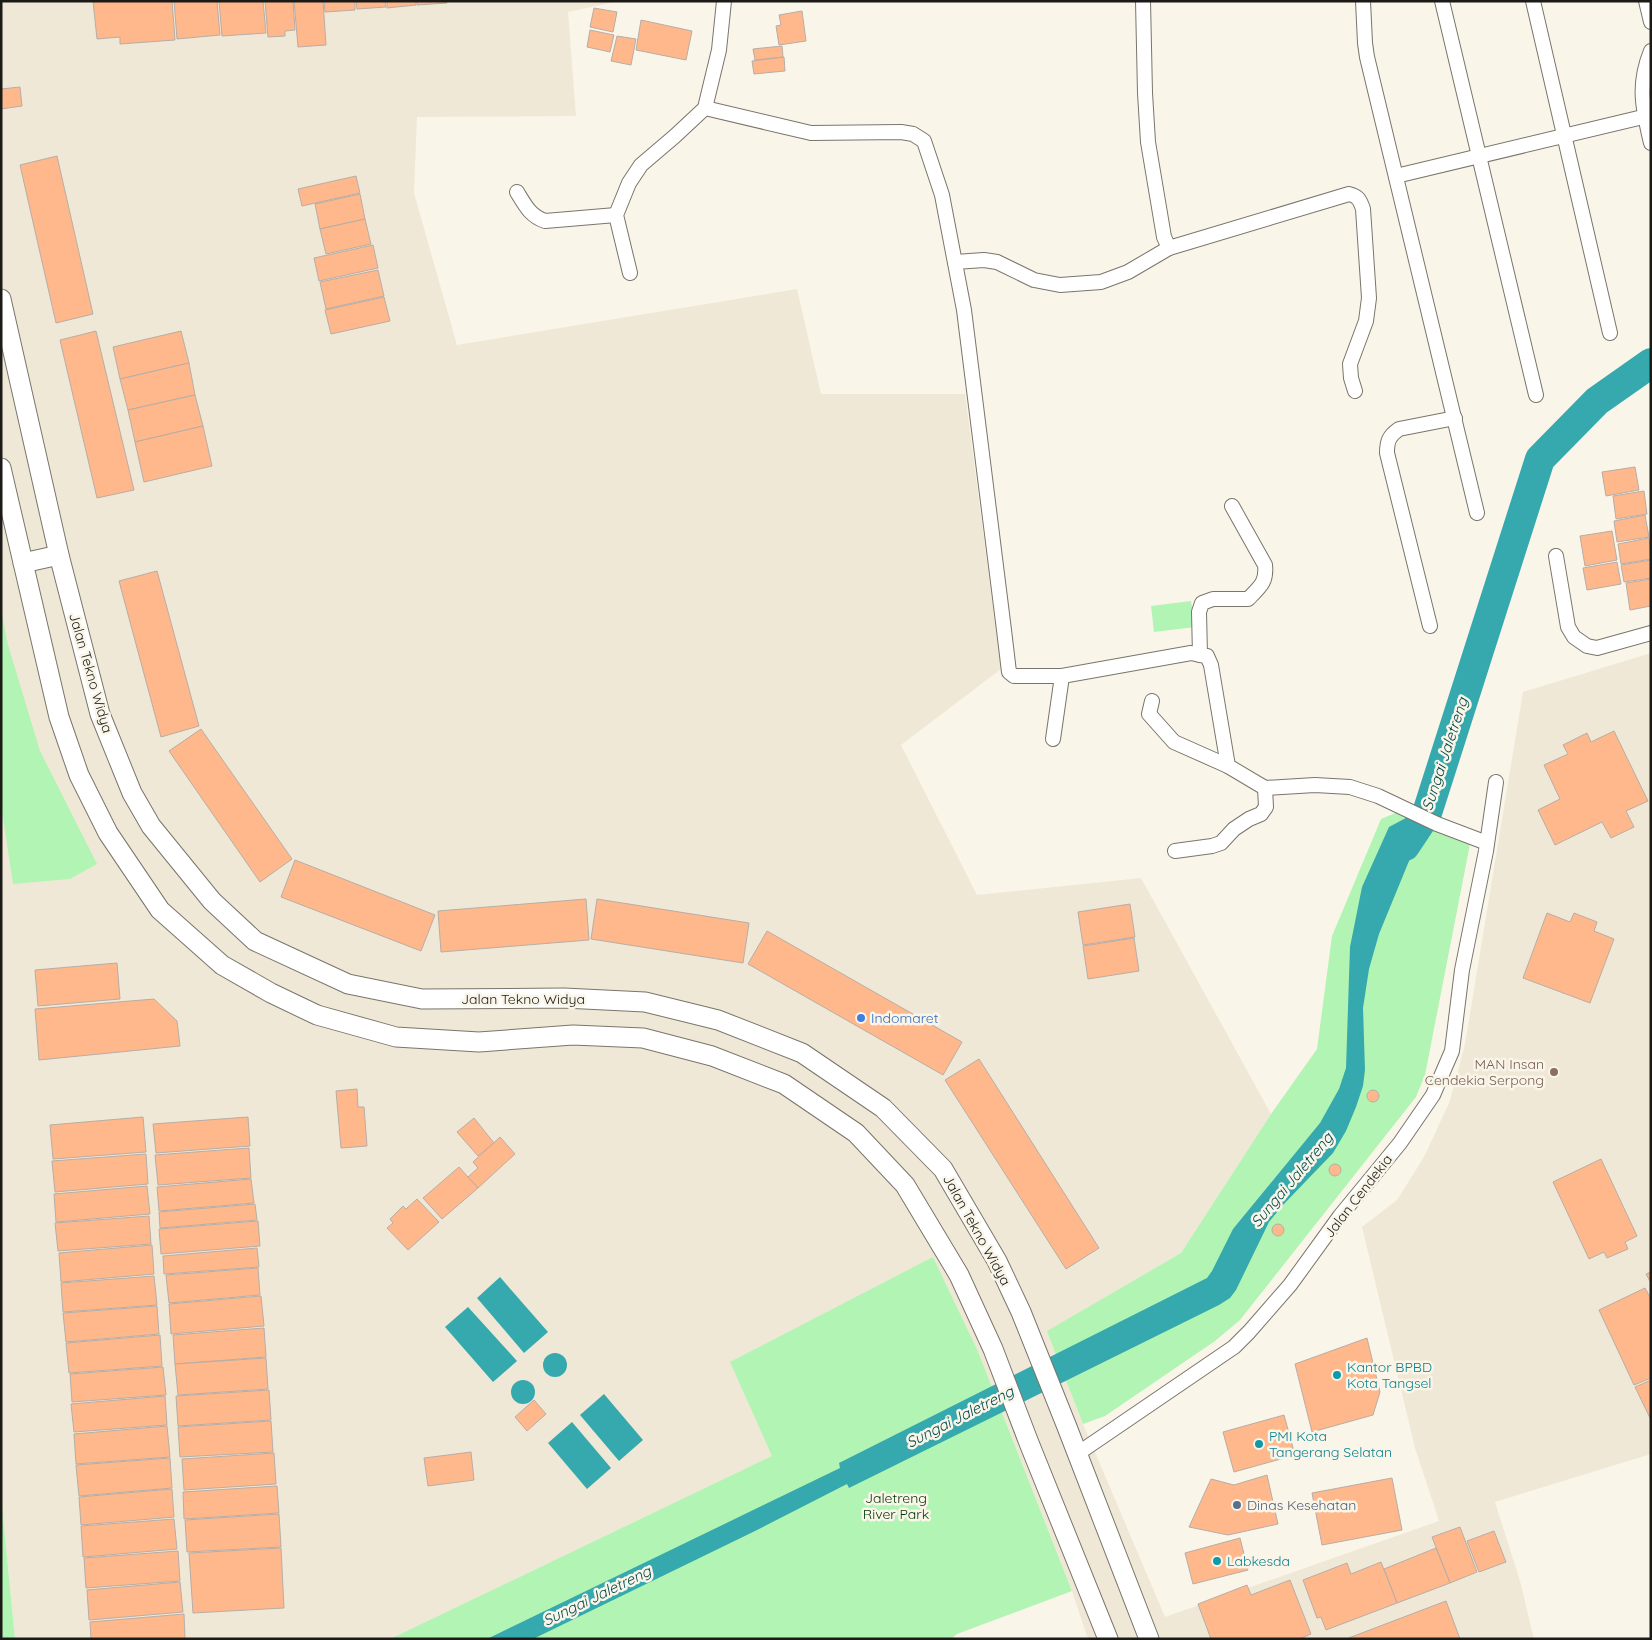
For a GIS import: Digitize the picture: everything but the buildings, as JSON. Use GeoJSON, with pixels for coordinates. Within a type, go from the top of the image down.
{"type":"FeatureCollection","features":[{"type":"Feature","properties":{"kind":"main road","name":"Jalan Tekno Widya"},"geometry":{"type":"LineString","coordinates":[[1,299],[59,554],[100,714],[132,793],[152,826],[212,901],[255,941],[348,984],[422,999],[564,998],[645,1002],[718,1020],[802,1053],[883,1108],[943,1169],[997,1261],[1031,1338],[1150,1639]]}},
{"type":"Feature","properties":{"kind":"main road"},"geometry":{"type":"LineString","coordinates":[[1,468],[59,717],[79,774],[108,832],[160,910],[222,965],[271,993],[317,1015],[396,1037],[479,1042],[573,1035],[643,1038],[712,1056],[784,1084],[856,1133],[905,1185],[959,1276],[993,1349],[1108,1639]]}},
{"type":"Feature","properties":{"kind":"main road"},"geometry":{"type":"LineString","coordinates":[[23,563],[59,554]]}},
{"type":"Feature","properties":{"kind":"street"},"geometry":{"type":"LineString","coordinates":[[630,273],[616,215],[628,184],[641,165],[705,108],[719,50],[724,1]]}},
{"type":"Feature","properties":{"kind":"street"},"geometry":{"type":"LineString","coordinates":[[1143,1],[1148,142],[1164,237],[1168,248]]}},
{"type":"Feature","properties":{"kind":"street"},"geometry":{"type":"LineString","coordinates":[[1363,1],[1367,57],[1478,513]]}},
{"type":"Feature","properties":{"kind":"street"},"geometry":{"type":"LineString","coordinates":[[1442,1],[1536,395]]}},
{"type":"Feature","properties":{"kind":"street"},"geometry":{"type":"LineString","coordinates":[[1533,1],[1610,333]]}},
{"type":"Feature","properties":{"kind":"street"},"geometry":{"type":"LineString","coordinates":[[1646,1],[1651,22]]}},
{"type":"Feature","properties":{"kind":"street"},"geometry":{"type":"LineString","coordinates":[[1651,51],[1645,64],[1641,92],[1648,116],[1651,143]]}},
{"type":"Feature","properties":{"kind":"street"},"geometry":{"type":"LineString","coordinates":[[705,108],[811,133],[901,132],[913,134],[924,141],[942,195],[964,310],[1009,672],[1014,676],[1021,677],[1062,676],[1191,652],[1207,656],[1211,665],[1228,766]]}},
{"type":"Feature","properties":{"kind":"street"},"geometry":{"type":"LineString","coordinates":[[1396,176],[1648,116]]}},
{"type":"Feature","properties":{"kind":"street"},"geometry":{"type":"LineString","coordinates":[[517,192],[528,210],[536,218],[545,221],[616,215]]}},
{"type":"Feature","properties":{"kind":"street"},"geometry":{"type":"LineString","coordinates":[[955,262],[984,260],[997,262],[1034,280],[1060,285],[1101,282],[1128,272],[1168,248],[1349,194],[1355,195],[1360,200],[1363,209],[1369,298],[1366,321],[1350,364],[1351,378],[1355,391]]}},
{"type":"Feature","properties":{"kind":"street"},"geometry":{"type":"LineString","coordinates":[[1430,626],[1387,453],[1387,442],[1391,434],[1399,429],[1454,418]]}},
{"type":"Feature","properties":{"kind":"street"},"geometry":{"type":"LineString","coordinates":[[1200,655],[1199,612],[1202,604],[1214,599],[1248,599],[1260,588],[1266,576],[1265,565],[1232,506]]}},
{"type":"Feature","properties":{"kind":"street"},"geometry":{"type":"LineString","coordinates":[[1556,556],[1568,627],[1574,637],[1587,646],[1597,648],[1651,633]]}},
{"type":"Feature","properties":{"kind":"street"},"geometry":{"type":"LineString","coordinates":[[1052,739],[1062,676]]}},
{"type":"Feature","properties":{"kind":"street"},"geometry":{"type":"LineString","coordinates":[[1152,701],[1150,714],[1174,742],[1228,766],[1265,788],[1315,785],[1350,787],[1378,796],[1436,824],[1487,843]]}},
{"type":"Feature","properties":{"kind":"street","name":"Jalan Cendekia"},"geometry":{"type":"LineString","coordinates":[[1077,1454],[1234,1347],[1249,1332],[1290,1285],[1340,1216],[1400,1143],[1433,1095],[1452,1051],[1462,970],[1487,843],[1496,782]]}},
{"type":"Feature","properties":{"kind":"street"},"geometry":{"type":"LineString","coordinates":[[1174,851],[1221,843],[1234,829],[1261,814],[1266,807],[1265,788]]}},
{"type":"Feature","properties":{"kind":"shaded area"},"geometry":{"type":"Polygon","coordinates":[[[1,1],[619,1],[568,12],[576,116],[417,117],[414,193],[457,345],[797,289],[821,394],[965,394],[1001,669],[901,745],[977,895],[1141,878],[1271,1114],[1181,1253],[1048,1331],[1083,1424],[1165,1617],[1439,1521],[1415,1448],[1362,1227],[1397,1200],[1424,1157],[1450,1101],[1465,1044],[1523,692],[1651,653],[1651,1454],[1495,1502],[1520,1581],[1534,1639],[1088,1639],[1072,1591],[977,1349],[933,1257],[773,1456],[390,1639],[15,1639],[1,1496],[1,1]]]}},
{"type":"Feature","properties":{"kind":"green space"},"geometry":{"type":"Polygon","coordinates":[[[1191,601],[1195,627],[1154,632],[1151,606],[1191,601]]]}},
{"type":"Feature","properties":{"kind":"green space"},"geometry":{"type":"Polygon","coordinates":[[[1,610],[8,645],[40,751],[97,864],[70,879],[13,884],[1,804],[1,610]]]}},
{"type":"Feature","properties":{"kind":"green space"},"geometry":{"type":"Polygon","coordinates":[[[1400,811],[1470,844],[1425,1075],[1416,1097],[1240,1320],[1215,1341],[1105,1416],[1083,1424],[1047,1331],[1181,1253],[1271,1114],[1317,1049],[1332,936],[1381,819],[1400,811]]]}},
{"type":"Feature","properties":{"kind":"green space","name":"Jaletreng River Park"},"geometry":{"type":"Polygon","coordinates":[[[933,1257],[977,1349],[1072,1591],[957,1634],[951,1639],[390,1639],[772,1456],[730,1362],[933,1257]]]}},
{"type":"Feature","properties":{"kind":"green space"},"geometry":{"type":"Polygon","coordinates":[[[1,1496],[15,1639],[1,1639],[1,1496]]]}},
{"type":"Feature","properties":{"kind":"water"},"geometry":{"type":"Polygon","coordinates":[[[1421,810],[1436,818],[1420,843],[1416,844],[1379,934],[1369,969],[1363,1008],[1365,1070],[1363,1086],[1356,1107],[1346,1131],[1333,1153],[1269,1222],[1236,1290],[1230,1298],[849,1488],[847,1484],[533,1639],[487,1639],[840,1468],[839,1463],[1207,1278],[1233,1229],[1320,1123],[1339,1089],[1346,1068],[1350,947],[1362,887],[1389,827],[1421,810]]]}},
{"type":"Feature","properties":{"kind":"water"},"geometry":{"type":"Polygon","coordinates":[[[500,1277],[548,1332],[524,1353],[477,1298],[500,1277]]]}},
{"type":"Feature","properties":{"kind":"water"},"geometry":{"type":"Polygon","coordinates":[[[468,1307],[517,1361],[493,1382],[445,1327],[468,1307]]]}},
{"type":"Feature","properties":{"kind":"water"},"geometry":{"type":"Polygon","coordinates":[[[555,1353],[563,1357],[567,1365],[563,1373],[555,1377],[547,1373],[543,1365],[547,1357],[555,1353]]]}},
{"type":"Feature","properties":{"kind":"water"},"geometry":{"type":"Polygon","coordinates":[[[523,1380],[531,1384],[535,1392],[531,1400],[523,1404],[515,1400],[511,1392],[515,1384],[523,1380]]]}},
{"type":"Feature","properties":{"kind":"water"},"geometry":{"type":"Polygon","coordinates":[[[604,1394],[643,1440],[619,1461],[580,1415],[604,1394]]]}},
{"type":"Feature","properties":{"kind":"water"},"geometry":{"type":"Polygon","coordinates":[[[572,1422],[611,1468],[587,1489],[548,1443],[572,1422]]]}},
{"type":"Feature","properties":{"kind":"waterway","name":"Sungai Jaletreng"},"geometry":{"type":"LineString","coordinates":[[1405,846],[1427,813],[1540,459],[1597,401],[1651,363]]}},
{"type":"Feature","properties":{"kind":"place","name":"Indomaret"},"geometry":{"type":"Point","coordinates":[861,1018]}},
{"type":"Feature","properties":{"kind":"place","name":"MAN Insan Cendekia Serpong"},"geometry":{"type":"Point","coordinates":[1554,1072]}},
{"type":"Feature","properties":{"kind":"place","name":"Kantor BPBD Kota Tangsel"},"geometry":{"type":"Point","coordinates":[1337,1375]}},
{"type":"Feature","properties":{"kind":"place","name":"PMI Kota Tangerang Selatan"},"geometry":{"type":"Point","coordinates":[1259,1444]}},
{"type":"Feature","properties":{"kind":"place","name":"Dinas Kesehatan"},"geometry":{"type":"Point","coordinates":[1237,1505]}},
{"type":"Feature","properties":{"kind":"place","name":"Labkesda"},"geometry":{"type":"Point","coordinates":[1217,1561]}}]}
